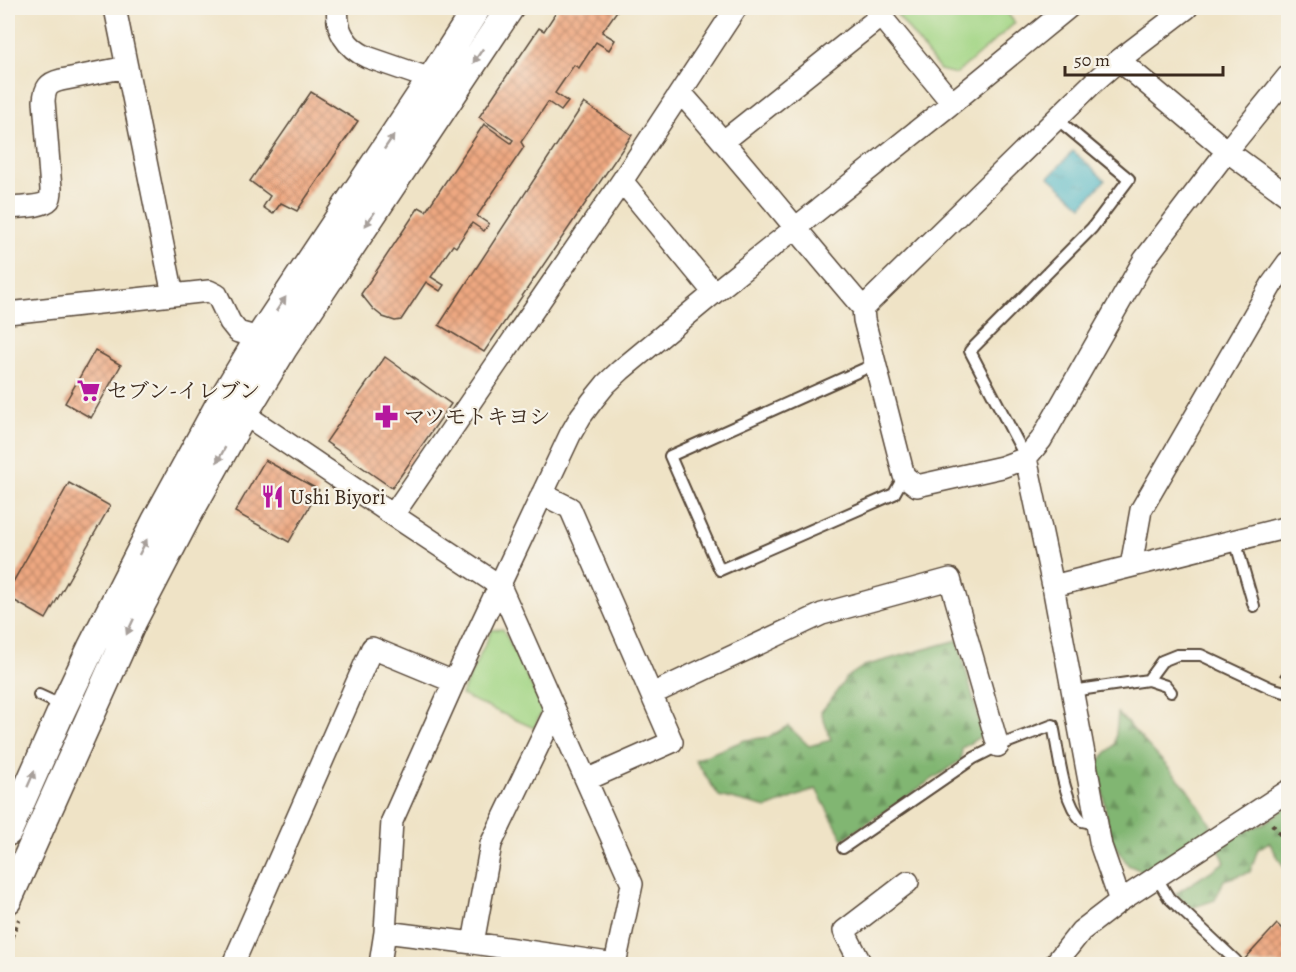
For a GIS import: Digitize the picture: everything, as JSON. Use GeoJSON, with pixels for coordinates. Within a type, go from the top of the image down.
{"type":"FeatureCollection","features":[{"type":"Feature","properties":{"kind":"street"},"geometry":{"type":"LineString","coordinates":[[115,8],[173,295]]}},
{"type":"Feature","properties":{"kind":"street"},"geometry":{"type":"LineString","coordinates":[[338,8],[341,33],[345,41],[359,54],[431,79]]}},
{"type":"Feature","properties":{"kind":"street"},"geometry":{"type":"LineString","coordinates":[[10,818],[155,522],[232,409],[431,79],[477,8]]}},
{"type":"Feature","properties":{"kind":"street"},"geometry":{"type":"LineString","coordinates":[[271,344],[510,8]]}},
{"type":"Feature","properties":{"kind":"street"},"geometry":{"type":"LineString","coordinates":[[393,515],[622,181],[736,8]]}},
{"type":"Feature","properties":{"kind":"street"},"geometry":{"type":"LineString","coordinates":[[380,964],[385,932],[392,821],[454,682],[581,416],[606,384],[621,370],[1068,8]]}},
{"type":"Feature","properties":{"kind":"street"},"geometry":{"type":"LineString","coordinates":[[863,308],[1095,81],[1187,8]]}},
{"type":"Feature","properties":{"kind":"street"},"geometry":{"type":"LineString","coordinates":[[724,141],[878,11],[951,103]]}},
{"type":"Feature","properties":{"kind":"street"},"geometry":{"type":"LineString","coordinates":[[1119,60],[1227,151],[1288,196]]}},
{"type":"Feature","properties":{"kind":"street"},"geometry":{"type":"LineString","coordinates":[[8,208],[44,204],[51,195],[44,101],[45,93],[52,82],[127,66]]}},
{"type":"Feature","properties":{"kind":"street"},"geometry":{"type":"LineString","coordinates":[[681,93],[724,141],[863,308],[874,364],[904,476],[917,486],[1002,467],[1026,458],[1041,440],[1144,260],[1288,75]]}},
{"type":"Feature","properties":{"kind":"street"},"geometry":{"type":"LineString","coordinates":[[622,181],[714,293]]}},
{"type":"Feature","properties":{"kind":"street"},"geometry":{"type":"LineString","coordinates":[[1131,566],[1141,510],[1272,284],[1288,262]]}},
{"type":"Feature","properties":{"kind":"street"},"geometry":{"type":"LineString","coordinates":[[8,313],[209,291],[218,295],[230,322],[238,332],[271,344]]}},
{"type":"Feature","properties":{"kind":"street"},"geometry":{"type":"LineString","coordinates":[[232,409],[500,586],[632,884],[615,964],[385,932]]}},
{"type":"Feature","properties":{"kind":"street"},"geometry":{"type":"LineString","coordinates":[[8,900],[133,621],[182,526],[232,409]]}},
{"type":"Feature","properties":{"kind":"street"},"geometry":{"type":"LineString","coordinates":[[1026,458],[1053,586],[1101,846],[1120,901]]}},
{"type":"Feature","properties":{"kind":"street"},"geometry":{"type":"LineString","coordinates":[[542,494],[570,508],[672,742],[586,780]]}},
{"type":"Feature","properties":{"kind":"street"},"geometry":{"type":"LineString","coordinates":[[1053,586],[1288,527]]}},
{"type":"Feature","properties":{"kind":"street"},"geometry":{"type":"LineString","coordinates":[[652,694],[822,614],[950,579],[998,746]]}},
{"type":"Feature","properties":{"kind":"street"},"geometry":{"type":"LineString","coordinates":[[233,964],[372,648],[454,682]]}},
{"type":"Feature","properties":{"kind":"street"},"geometry":{"type":"LineString","coordinates":[[473,943],[491,844],[555,711]]}},
{"type":"Feature","properties":{"kind":"street"},"geometry":{"type":"LineString","coordinates":[[1055,964],[1082,931],[1120,901],[1288,790]]}},
{"type":"Feature","properties":{"kind":"street"},"geometry":{"type":"LineString","coordinates":[[861,964],[844,931],[908,882]]}},
{"type":"Feature","properties":{"kind":"lane"},"geometry":{"type":"LineString","coordinates":[[1026,458],[970,351],[1092,228],[1129,179],[1057,119]]}},
{"type":"Feature","properties":{"kind":"lane"},"geometry":{"type":"LineString","coordinates":[[874,364],[670,456],[720,570],[894,494],[904,476]]}},
{"type":"Feature","properties":{"kind":"lane"},"geometry":{"type":"LineString","coordinates":[[1235,540],[1254,606]]}},
{"type":"Feature","properties":{"kind":"lane"},"geometry":{"type":"LineString","coordinates":[[1148,680],[1162,661],[1177,655],[1201,655],[1270,688],[1288,693]]}},
{"type":"Feature","properties":{"kind":"lane"},"geometry":{"type":"LineString","coordinates":[[1072,691],[1148,680],[1166,686],[1171,692]]}},
{"type":"Feature","properties":{"kind":"lane"},"geometry":{"type":"LineString","coordinates":[[39,695],[63,706]]}},
{"type":"Feature","properties":{"kind":"lane"},"geometry":{"type":"LineString","coordinates":[[843,848],[974,758],[998,746],[1053,725],[1072,807],[1082,821],[1097,824]]}},
{"type":"Feature","properties":{"kind":"lane"},"geometry":{"type":"LineString","coordinates":[[1157,878],[1170,898],[1236,961]]}},
{"type":"Feature","properties":{"kind":"green space"},"geometry":{"type":"Polygon","coordinates":[[[892,8],[1003,8],[1015,23],[956,74],[940,70],[892,8]]]}},
{"type":"Feature","properties":{"kind":"green space"},"geometry":{"type":"Polygon","coordinates":[[[503,629],[543,709],[534,728],[461,695],[492,630],[503,629]]]}},
{"type":"Feature","properties":{"kind":"green space"},"geometry":{"type":"Polygon","coordinates":[[[958,640],[983,735],[962,748],[961,760],[843,839],[816,789],[767,808],[719,796],[695,760],[745,740],[769,737],[788,726],[809,746],[831,740],[821,712],[846,678],[864,666],[958,640]]]}},
{"type":"Feature","properties":{"kind":"green space"},"geometry":{"type":"Polygon","coordinates":[[[1118,713],[1188,789],[1211,825],[1208,831],[1146,873],[1128,865],[1110,838],[1098,762],[1115,744],[1118,713]]]}},
{"type":"Feature","properties":{"kind":"green space"},"geometry":{"type":"Polygon","coordinates":[[[1288,806],[1288,874],[1269,842],[1258,849],[1250,872],[1224,880],[1215,900],[1192,908],[1175,894],[1225,862],[1217,846],[1242,832],[1263,824],[1288,806]]]}},
{"type":"Feature","properties":{"kind":"water"},"geometry":{"type":"Polygon","coordinates":[[[1073,151],[1105,180],[1082,206],[1049,177],[1073,151]]]}},
{"type":"Feature","properties":{"kind":"building"},"geometry":{"type":"Polygon","coordinates":[[[559,8],[619,8],[602,32],[615,40],[609,50],[596,42],[579,68],[574,65],[555,93],[568,102],[561,111],[548,102],[521,142],[524,147],[477,216],[489,224],[484,231],[472,223],[456,247],[453,245],[431,277],[444,285],[440,291],[426,282],[401,320],[395,321],[383,317],[361,294],[419,207],[426,211],[484,124],[511,143],[513,140],[479,117],[539,28],[544,31],[559,8]]]}},
{"type":"Feature","properties":{"kind":"building"},"geometry":{"type":"Polygon","coordinates":[[[311,92],[358,121],[297,211],[281,203],[273,214],[263,207],[270,196],[250,181],[311,92]]]}},
{"type":"Feature","properties":{"kind":"building"},"geometry":{"type":"Polygon","coordinates":[[[584,103],[632,135],[484,352],[439,325],[584,103]]]}},
{"type":"Feature","properties":{"kind":"building"},"geometry":{"type":"Polygon","coordinates":[[[95,350],[121,365],[91,418],[65,403],[95,350]]]}},
{"type":"Feature","properties":{"kind":"building"},"geometry":{"type":"Polygon","coordinates":[[[385,357],[451,404],[392,488],[326,442],[385,357]]]}},
{"type":"Feature","properties":{"kind":"building"},"geometry":{"type":"Polygon","coordinates":[[[265,460],[319,490],[289,542],[235,512],[265,460]]]}},
{"type":"Feature","properties":{"kind":"building"},"geometry":{"type":"Polygon","coordinates":[[[69,483],[110,506],[46,619],[8,597],[8,591],[69,483]]]}},
{"type":"Feature","properties":{"kind":"building"},"geometry":{"type":"Polygon","coordinates":[[[1277,924],[1288,935],[1288,964],[1246,964],[1243,961],[1277,924]]]}},
{"type":"Feature","properties":{"kind":"place","name":"セブン-イレブン"},"geometry":{"type":"Point","coordinates":[89,391]}},
{"type":"Feature","properties":{"kind":"place","name":"マツモトキヨシ"},"geometry":{"type":"Point","coordinates":[386,417]}},
{"type":"Feature","properties":{"kind":"place","name":"Ushi Biyori"},"geometry":{"type":"Point","coordinates":[272,497]}}]}
